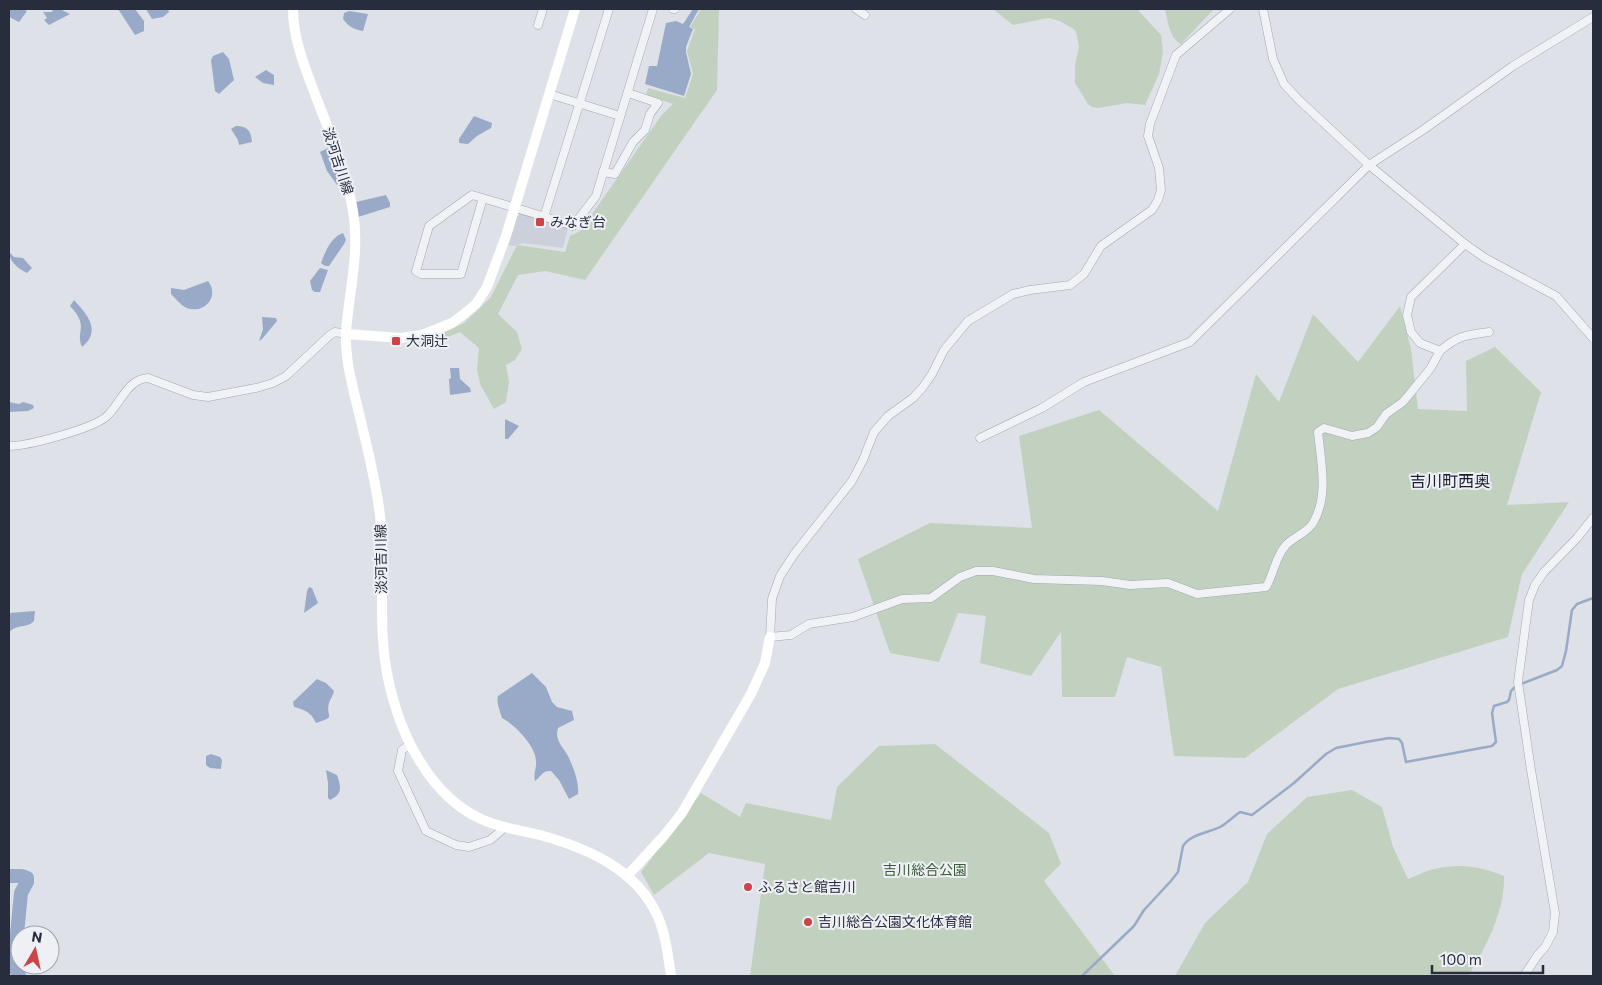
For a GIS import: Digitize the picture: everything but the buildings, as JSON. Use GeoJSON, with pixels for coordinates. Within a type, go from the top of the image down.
{"type":"FeatureCollection","features":[{"type":"Feature","properties":{"kind":"main road","name":"淡河吉川線"},"geometry":{"type":"LineString","coordinates":[[293,9],[293,25],[303,64],[344,172],[354,214],[354,268],[346,334],[349,370],[380,517],[383,642],[395,707],[410,744],[428,774],[447,796],[462,808],[481,819],[503,827],[538,835],[576,847],[612,864],[627,876],[642,891],[657,916],[665,941],[671,976]]}},
{"type":"Feature","properties":{"kind":"main road"},"geometry":{"type":"LineString","coordinates":[[346,334],[401,338],[422,335],[452,323],[476,304],[488,287],[575,9]]}},
{"type":"Feature","properties":{"kind":"main road"},"geometry":{"type":"LineString","coordinates":[[627,876],[682,813],[751,694],[765,663],[770,637]]}},
{"type":"Feature","properties":{"kind":"street"},"geometry":{"type":"LineString","coordinates":[[538,25],[543,9]]}},
{"type":"Feature","properties":{"kind":"street"},"geometry":{"type":"LineString","coordinates":[[544,217],[609,9]]}},
{"type":"Feature","properties":{"kind":"street"},"geometry":{"type":"LineString","coordinates":[[483,198],[461,274],[421,274],[416,271],[429,226],[472,195],[483,198],[573,226],[596,196],[653,9]]}},
{"type":"Feature","properties":{"kind":"street"},"geometry":{"type":"LineString","coordinates":[[856,9],[865,15]]}},
{"type":"Feature","properties":{"kind":"street"},"geometry":{"type":"LineString","coordinates":[[1230,9],[1176,55],[1171,65],[1150,124],[1148,136],[1159,168],[1161,190],[1152,210],[1101,246],[1084,274],[1070,285],[1013,294],[968,321],[944,350],[923,387],[874,432],[852,481],[795,553],[780,576],[772,599],[770,637],[791,635],[809,624],[853,617],[902,599],[930,598],[960,577],[976,571],[993,571],[1034,579],[1102,581],[1130,585],[1168,583],[1197,594],[1266,587],[1271,580],[1274,564],[1285,546],[1312,525],[1320,506],[1323,491],[1318,432],[1324,428],[1352,436],[1368,433],[1377,427],[1386,414],[1404,402],[1430,369],[1440,352],[1450,343],[1460,337],[1490,332]]}},
{"type":"Feature","properties":{"kind":"street"},"geometry":{"type":"LineString","coordinates":[[1263,9],[1273,59],[1284,84],[1299,100],[1369,165],[1465,244],[1486,258],[1556,296],[1593,338]]}},
{"type":"Feature","properties":{"kind":"street"},"geometry":{"type":"LineString","coordinates":[[980,438],[1042,408],[1084,382],[1190,342],[1369,165],[1423,130],[1512,66],[1593,17]]}},
{"type":"Feature","properties":{"kind":"street"},"geometry":{"type":"LineString","coordinates":[[603,172],[615,174],[633,142],[644,130],[650,114],[658,103],[628,93]]}},
{"type":"Feature","properties":{"kind":"street"},"geometry":{"type":"LineString","coordinates":[[549,94],[620,116]]}},
{"type":"Feature","properties":{"kind":"street"},"geometry":{"type":"LineString","coordinates":[[1440,352],[1420,343],[1411,332],[1407,315],[1411,297],[1465,244]]}},
{"type":"Feature","properties":{"kind":"street"},"geometry":{"type":"LineString","coordinates":[[9,446],[32,444],[94,424],[106,416],[130,387],[142,379],[148,378],[193,395],[208,397],[273,383],[286,376],[330,334],[335,332],[346,334]]}},
{"type":"Feature","properties":{"kind":"street"},"geometry":{"type":"LineString","coordinates":[[1524,976],[1545,947],[1553,932],[1555,913],[1518,682],[1529,600],[1535,585],[1544,572],[1577,538],[1593,518]]}},
{"type":"Feature","properties":{"kind":"street"},"geometry":{"type":"LineString","coordinates":[[410,744],[402,750],[398,771],[426,831],[456,845],[469,846],[490,840],[503,827]]}},
{"type":"Feature","properties":{"kind":"shaded area"},"geometry":{"type":"Polygon","coordinates":[[[521,214],[568,228],[563,248],[523,243],[514,246],[508,245],[517,216],[521,214]]]}},
{"type":"Feature","properties":{"kind":"green space"},"geometry":{"type":"Polygon","coordinates":[[[701,9],[719,9],[717,90],[585,280],[545,271],[518,275],[498,314],[517,332],[522,349],[515,360],[506,365],[509,382],[506,402],[494,409],[480,384],[477,369],[479,348],[460,332],[438,341],[437,336],[464,323],[491,297],[517,245],[565,252],[570,236],[580,231],[661,116],[673,104],[646,95],[648,88],[685,98],[693,74],[687,51],[695,29],[690,27],[701,9]]]}},
{"type":"Feature","properties":{"kind":"green space"},"geometry":{"type":"Polygon","coordinates":[[[993,9],[1137,9],[1161,35],[1163,52],[1159,74],[1145,105],[1127,103],[1098,108],[1092,107],[1088,104],[1075,83],[1075,65],[1079,47],[1075,30],[1060,21],[1048,18],[1013,25],[993,9]]]}},
{"type":"Feature","properties":{"kind":"green space"},"geometry":{"type":"Polygon","coordinates":[[[1165,9],[1214,9],[1181,44],[1171,33],[1165,9]]]}},
{"type":"Feature","properties":{"kind":"green space"},"geometry":{"type":"Polygon","coordinates":[[[1400,306],[1411,349],[1418,409],[1467,411],[1466,361],[1495,347],[1541,392],[1507,505],[1569,502],[1522,574],[1508,637],[1338,689],[1245,758],[1174,756],[1161,667],[1127,657],[1115,697],[1062,697],[1061,632],[1031,676],[980,663],[986,616],[958,613],[939,662],[890,653],[858,559],[930,523],[1032,528],[1019,436],[1099,410],[1218,511],[1256,374],[1279,402],[1313,314],[1358,362],[1400,306]]]}},
{"type":"Feature","properties":{"kind":"green space","name":"吉川総合公園"},"geometry":{"type":"Polygon","coordinates":[[[935,744],[1049,833],[1061,864],[1044,881],[1115,976],[750,976],[765,864],[709,853],[654,895],[641,872],[701,793],[740,817],[746,803],[831,820],[837,787],[879,746],[935,744]]]}},
{"type":"Feature","properties":{"kind":"green space"},"geometry":{"type":"Polygon","coordinates":[[[1352,790],[1382,807],[1393,847],[1408,879],[1431,870],[1452,866],[1469,866],[1504,876],[1498,915],[1488,941],[1468,976],[1175,976],[1205,923],[1248,882],[1267,834],[1307,797],[1352,790]]]}},
{"type":"Feature","properties":{"kind":"water"},"geometry":{"type":"Polygon","coordinates":[[[9,9],[23,9],[27,11],[19,22],[9,17],[9,9]]]}},
{"type":"Feature","properties":{"kind":"water"},"geometry":{"type":"Polygon","coordinates":[[[53,9],[60,9],[70,14],[49,25],[44,20],[47,18],[43,12],[52,12],[53,9]]]}},
{"type":"Feature","properties":{"kind":"water"},"geometry":{"type":"Polygon","coordinates":[[[118,9],[135,9],[144,21],[144,31],[135,35],[118,9]]]}},
{"type":"Feature","properties":{"kind":"water"},"geometry":{"type":"Polygon","coordinates":[[[146,9],[168,9],[169,12],[163,17],[152,19],[146,9]]]}},
{"type":"Feature","properties":{"kind":"water"},"geometry":{"type":"Polygon","coordinates":[[[693,9],[699,9],[689,27],[693,29],[686,52],[691,74],[684,96],[645,84],[649,66],[657,66],[666,23],[676,21],[683,24],[693,9]]]}},
{"type":"Feature","properties":{"kind":"water"},"geometry":{"type":"Polygon","coordinates":[[[349,11],[368,14],[363,31],[347,24],[343,19],[344,13],[349,11]]]}},
{"type":"Feature","properties":{"kind":"water"},"geometry":{"type":"Polygon","coordinates":[[[223,52],[229,59],[234,80],[219,94],[215,91],[211,60],[213,56],[223,52]]]}},
{"type":"Feature","properties":{"kind":"water"},"geometry":{"type":"Polygon","coordinates":[[[266,70],[274,75],[274,85],[263,83],[255,77],[266,70]]]}},
{"type":"Feature","properties":{"kind":"water"},"geometry":{"type":"Polygon","coordinates":[[[474,116],[492,123],[491,128],[468,144],[459,143],[459,139],[474,116]]]}},
{"type":"Feature","properties":{"kind":"water"},"geometry":{"type":"Polygon","coordinates":[[[236,126],[248,130],[252,142],[239,145],[231,129],[236,126]]]}},
{"type":"Feature","properties":{"kind":"water"},"geometry":{"type":"Polygon","coordinates":[[[330,147],[342,182],[337,185],[327,171],[320,152],[330,147]]]}},
{"type":"Feature","properties":{"kind":"water"},"geometry":{"type":"Polygon","coordinates":[[[386,195],[390,207],[358,217],[356,202],[386,195]]]}},
{"type":"Feature","properties":{"kind":"water"},"geometry":{"type":"Polygon","coordinates":[[[343,233],[346,240],[344,244],[329,266],[325,266],[321,263],[327,250],[332,241],[343,233]]]}},
{"type":"Feature","properties":{"kind":"water"},"geometry":{"type":"Polygon","coordinates":[[[9,252],[14,257],[23,258],[32,268],[27,273],[15,265],[9,252]]]}},
{"type":"Feature","properties":{"kind":"water"},"geometry":{"type":"Polygon","coordinates":[[[320,268],[328,270],[320,292],[315,292],[312,290],[310,281],[320,268]]]}},
{"type":"Feature","properties":{"kind":"water"},"geometry":{"type":"Polygon","coordinates":[[[208,281],[211,286],[212,297],[202,308],[187,308],[171,294],[171,288],[184,290],[208,281]]]}},
{"type":"Feature","properties":{"kind":"water"},"geometry":{"type":"Polygon","coordinates":[[[74,300],[88,317],[92,329],[88,341],[82,347],[80,341],[81,324],[70,306],[74,300]]]}},
{"type":"Feature","properties":{"kind":"water"},"geometry":{"type":"Polygon","coordinates":[[[262,317],[276,318],[277,321],[259,341],[263,329],[262,317]]]}},
{"type":"Feature","properties":{"kind":"water"},"geometry":{"type":"Polygon","coordinates":[[[450,368],[459,368],[460,379],[470,388],[471,392],[450,395],[450,368]]]}},
{"type":"Feature","properties":{"kind":"water"},"geometry":{"type":"Polygon","coordinates":[[[9,402],[19,404],[23,402],[33,405],[34,408],[28,411],[9,412],[9,402]]]}},
{"type":"Feature","properties":{"kind":"water"},"geometry":{"type":"Polygon","coordinates":[[[505,419],[519,426],[508,439],[505,439],[505,419]]]}},
{"type":"Feature","properties":{"kind":"water"},"geometry":{"type":"Polygon","coordinates":[[[309,587],[312,588],[318,603],[304,613],[307,591],[309,587]]]}},
{"type":"Feature","properties":{"kind":"water"},"geometry":{"type":"Polygon","coordinates":[[[35,611],[34,621],[9,632],[9,613],[35,611]]]}},
{"type":"Feature","properties":{"kind":"water"},"geometry":{"type":"Polygon","coordinates":[[[532,673],[546,687],[552,702],[557,707],[572,711],[574,720],[558,728],[557,733],[558,740],[569,758],[577,780],[578,794],[569,799],[559,780],[551,771],[544,773],[535,781],[536,761],[532,749],[518,730],[502,718],[499,710],[498,696],[532,673]]]}},
{"type":"Feature","properties":{"kind":"water"},"geometry":{"type":"Polygon","coordinates":[[[317,679],[326,683],[334,691],[328,708],[329,718],[316,723],[307,712],[294,707],[293,702],[317,679]]]}},
{"type":"Feature","properties":{"kind":"water"},"geometry":{"type":"Polygon","coordinates":[[[211,754],[220,757],[222,760],[221,769],[210,768],[206,765],[206,756],[211,754]]]}},
{"type":"Feature","properties":{"kind":"water"},"geometry":{"type":"Polygon","coordinates":[[[326,770],[337,775],[340,787],[339,793],[330,800],[328,798],[326,770]]]}},
{"type":"Feature","properties":{"kind":"waterway"},"geometry":{"type":"LineString","coordinates":[[1082,976],[1134,926],[1144,910],[1178,872],[1183,846],[1186,842],[1195,836],[1220,827],[1240,812],[1252,815],[1294,783],[1326,754],[1336,748],[1389,738],[1399,739],[1402,743],[1406,762],[1492,746],[1496,742],[1492,713],[1494,706],[1507,702],[1511,691],[1516,686],[1557,670],[1562,666],[1572,610],[1577,604],[1593,598]]}},
{"type":"Feature","properties":{"kind":"waterway"},"geometry":{"type":"LineString","coordinates":[[9,876],[27,878],[21,893],[14,965],[19,976]]}},
{"type":"Feature","properties":{"kind":"place","name":"みなぎ台"},"geometry":{"type":"Point","coordinates":[540,222]}},
{"type":"Feature","properties":{"kind":"place","name":"大洞辻"},"geometry":{"type":"Point","coordinates":[396,341]}},
{"type":"Feature","properties":{"kind":"place","name":"ふるさと館吉川"},"geometry":{"type":"Point","coordinates":[748,887]}},
{"type":"Feature","properties":{"kind":"place","name":"吉川総合公園文化体育館"},"geometry":{"type":"Point","coordinates":[808,922]}},
{"type":"Feature","properties":{"kind":"district","name":"吉川町西奥"},"geometry":{"type":"Point","coordinates":[1450,481]}}]}
